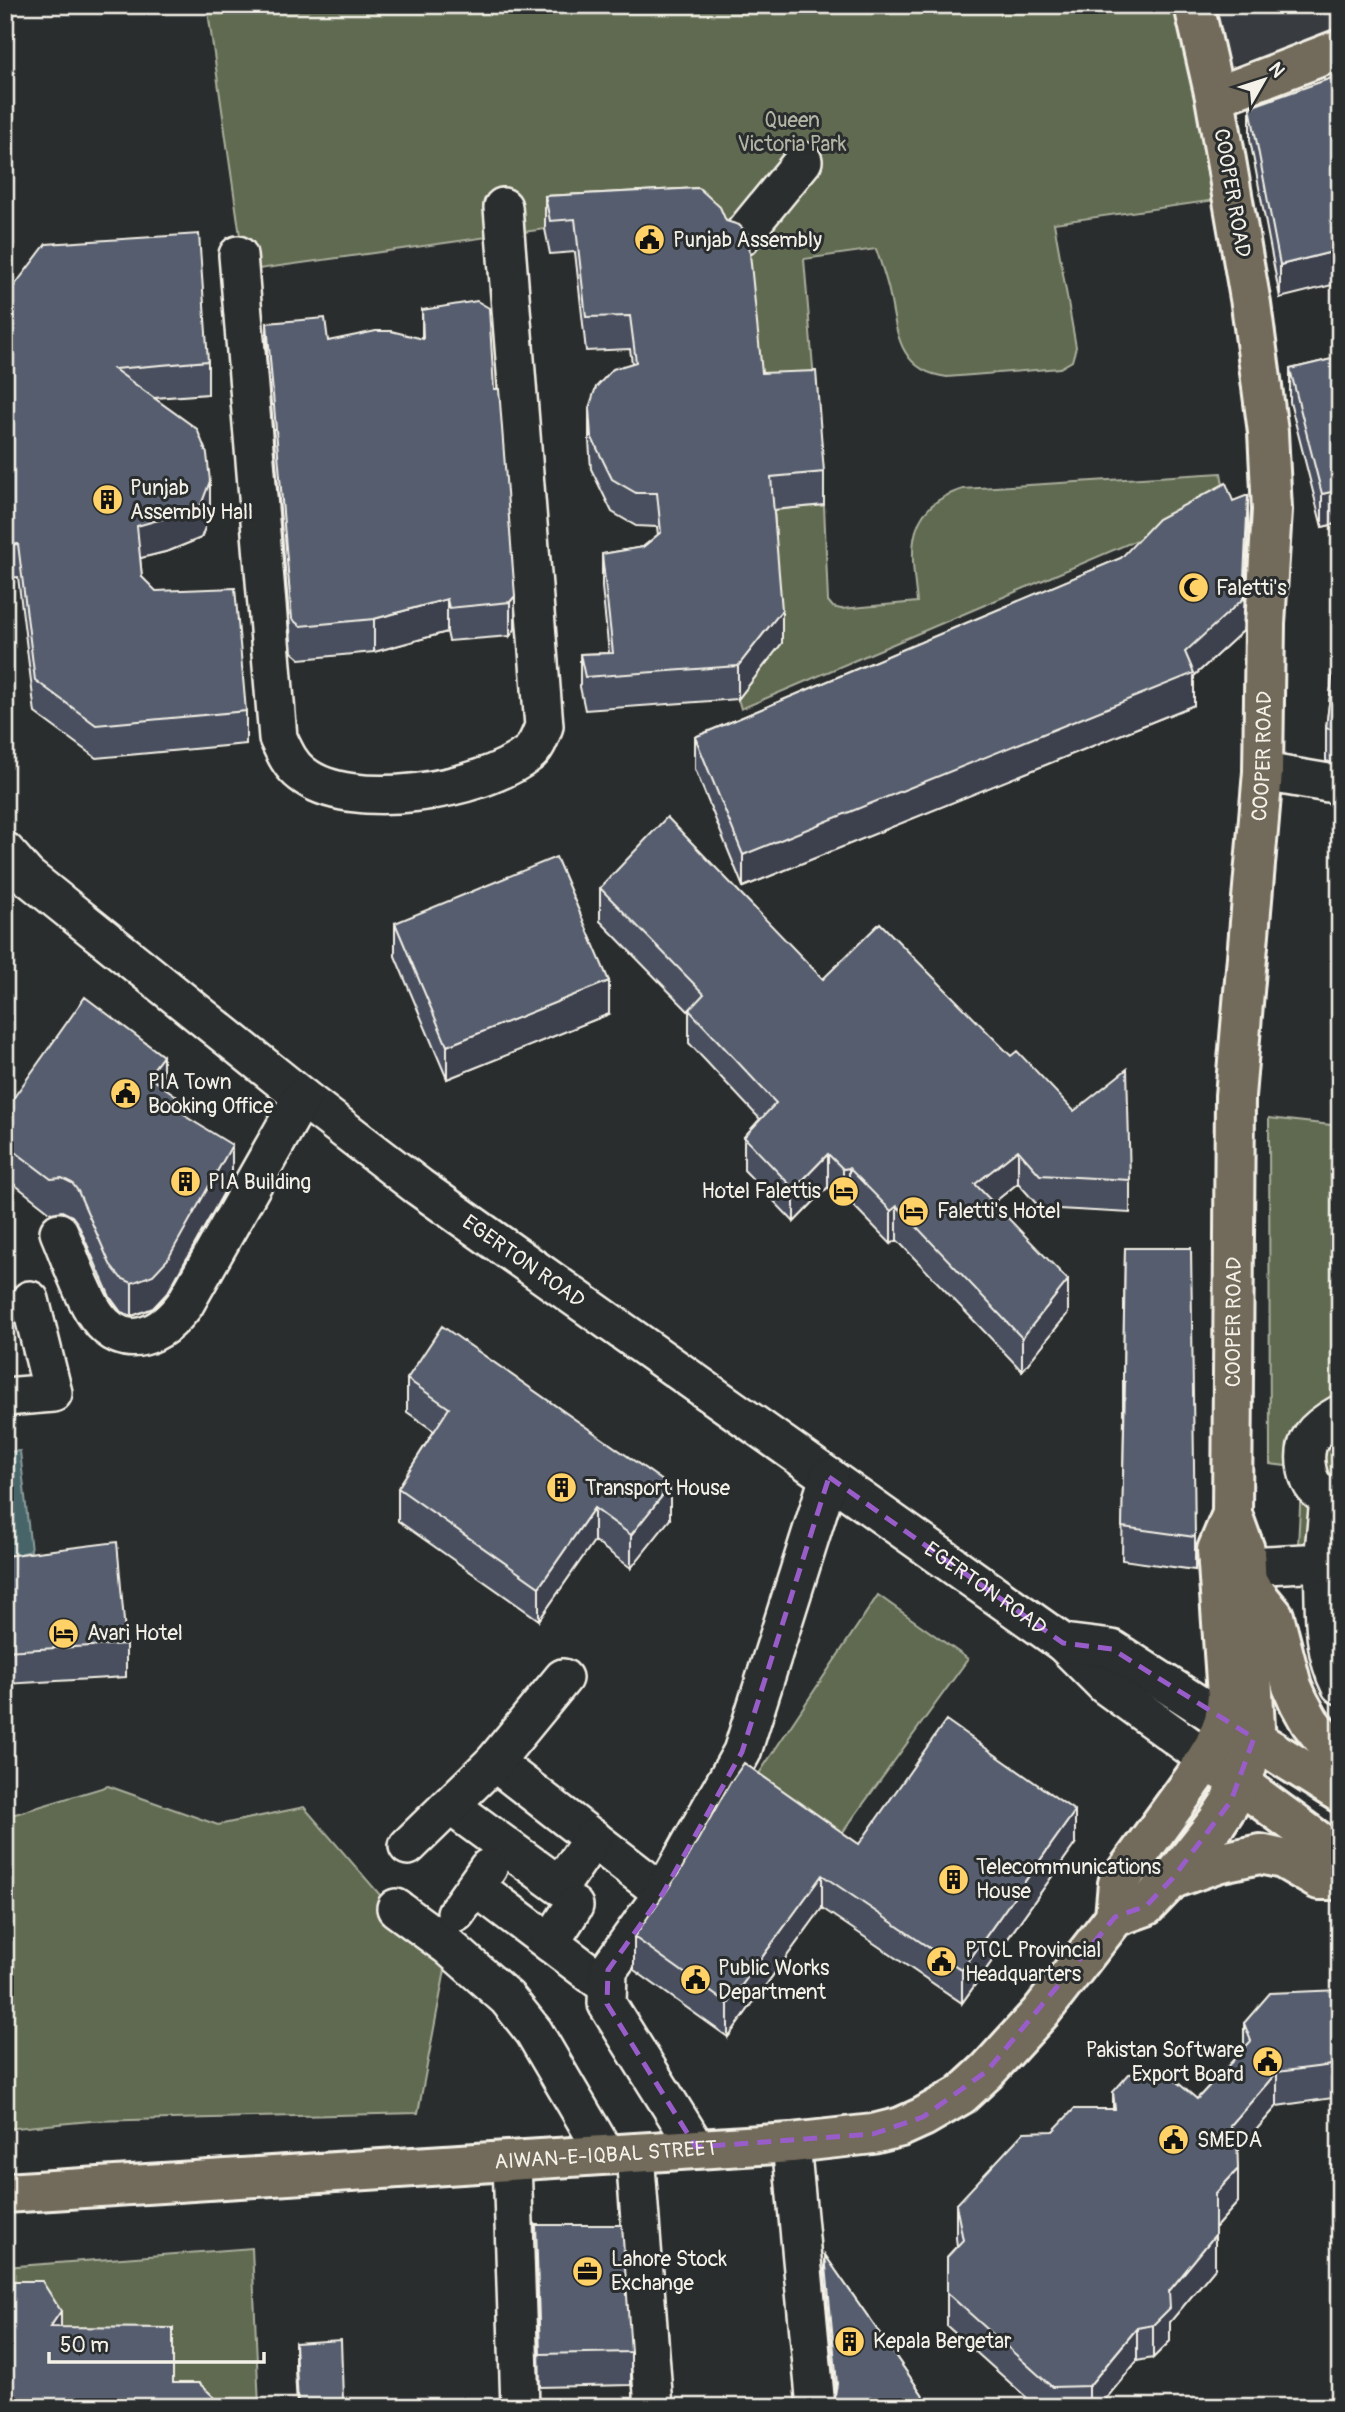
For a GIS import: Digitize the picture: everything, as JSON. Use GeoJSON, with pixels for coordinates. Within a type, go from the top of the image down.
{"type":"FeatureCollection","features":[{"type":"Feature","properties":{"kind":"main road","name":"COOPER ROAD"},"geometry":{"type":"LineString","coordinates":[[1194,5],[1215,97],[1251,304],[1268,432],[1272,510],[1265,624],[1263,772],[1234,1096],[1232,1514],[1245,1550],[1255,1717],[1239,1729],[1227,1696],[1217,1550],[1232,1514]]}},
{"type":"Feature","properties":{"kind":"main road"},"geometry":{"type":"LineString","coordinates":[[1215,97],[1340,49]]}},
{"type":"Feature","properties":{"kind":"main road"},"geometry":{"type":"LineString","coordinates":[[1247,1575],[1275,1616],[1292,1686],[1299,1702],[1310,1722],[1340,1760]]}},
{"type":"Feature","properties":{"kind":"main road"},"geometry":{"type":"LineString","coordinates":[[1239,1729],[1247,1767],[1217,1822],[1172,1879],[1146,1906],[1115,1917],[1118,1883],[1207,1759],[1239,1729]]}},
{"type":"Feature","properties":{"kind":"main road","name":"EGERTON ROAD"},"geometry":{"type":"LineString","coordinates":[[1239,1729],[1340,1793]]}},
{"type":"Feature","properties":{"kind":"main road","name":"EGERTON ROAD"},"geometry":{"type":"LineString","coordinates":[[1207,1759],[1340,1857]]}},
{"type":"Feature","properties":{"kind":"main road"},"geometry":{"type":"LineString","coordinates":[[1172,1879],[1217,1863],[1260,1854],[1283,1859],[1319,1880],[1340,1880]]}},
{"type":"Feature","properties":{"kind":"main road","name":"AIWAN-E-IQBAL STREET"},"geometry":{"type":"LineString","coordinates":[[5,2193],[791,2143],[873,2134],[901,2127],[961,2095],[1041,2012],[1115,1917]]}},
{"type":"Feature","properties":{"kind":"street"},"geometry":{"type":"LineString","coordinates":[[740,238],[803,161]]}},
{"type":"Feature","properties":{"kind":"street"},"geometry":{"type":"LineString","coordinates":[[238,255],[278,738],[286,757],[301,774],[325,787],[363,793],[413,794],[463,785],[500,770],[530,753],[544,726],[503,207]]}},
{"type":"Feature","properties":{"kind":"street"},"geometry":{"type":"LineString","coordinates":[[1263,772],[1340,785]]}},
{"type":"Feature","properties":{"kind":"street","name":"EGERTON ROAD"},"geometry":{"type":"LineString","coordinates":[[5,851],[27,876],[302,1097],[419,1187],[1063,1643],[1105,1685],[1207,1759]]}},
{"type":"Feature","properties":{"kind":"street"},"geometry":{"type":"LineString","coordinates":[[59,1232],[95,1314],[105,1327],[132,1338],[153,1334],[173,1320],[185,1304],[302,1097]]}},
{"type":"Feature","properties":{"kind":"street"},"geometry":{"type":"LineString","coordinates":[[230,1152],[261,1171]]}},
{"type":"Feature","properties":{"kind":"street"},"geometry":{"type":"LineString","coordinates":[[5,1397],[53,1393],[30,1300]]}},
{"type":"Feature","properties":{"kind":"street"},"geometry":{"type":"LineString","coordinates":[[1340,1414],[1324,1423],[1309,1439],[1304,1451],[1310,1483],[1329,1499],[1323,1562],[1328,1646],[1334,1674],[1340,1685]]}},
{"type":"Feature","properties":{"kind":"street"},"geometry":{"type":"LineString","coordinates":[[696,2147],[607,2004],[608,1970],[663,1893],[742,1752],[830,1477]]}},
{"type":"Feature","properties":{"kind":"street"},"geometry":{"type":"LineString","coordinates":[[1247,1575],[1323,1562]]}},
{"type":"Feature","properties":{"kind":"street","name":"EGERTON ROAD"},"geometry":{"type":"LineString","coordinates":[[1063,1643],[1112,1649],[1239,1729]]}},
{"type":"Feature","properties":{"kind":"street"},"geometry":{"type":"LineString","coordinates":[[408,1846],[494,1762],[563,1678]]}},
{"type":"Feature","properties":{"kind":"street"},"geometry":{"type":"LineString","coordinates":[[494,1762],[663,1893]]}},
{"type":"Feature","properties":{"kind":"street"},"geometry":{"type":"LineString","coordinates":[[451,1806],[560,1886],[593,1838]]}},
{"type":"Feature","properties":{"kind":"street"},"geometry":{"type":"LineString","coordinates":[[505,1844],[466,1900],[550,1943],[607,1986]]}},
{"type":"Feature","properties":{"kind":"street"},"geometry":{"type":"LineString","coordinates":[[550,1943],[574,1906]]}},
{"type":"Feature","properties":{"kind":"street"},"geometry":{"type":"LineString","coordinates":[[396,1908],[448,1946],[506,1998],[534,2032],[621,2154],[654,2407]]}},
{"type":"Feature","properties":{"kind":"street"},"geometry":{"type":"LineString","coordinates":[[791,2143],[816,2407]]}},
{"type":"Feature","properties":{"kind":"street"},"geometry":{"type":"LineString","coordinates":[[512,2161],[520,2407]]}},
{"type":"Feature","properties":{"kind":"highlighted area"},"geometry":{"type":"Polygon","coordinates":[[[829,1477],[1063,1643],[1112,1649],[1254,1738],[1231,1801],[1172,1879],[1146,1906],[1115,1917],[987,2071],[923,2117],[873,2134],[696,2147],[607,2004],[608,1970],[663,1893],[742,1752],[829,1477]]]}},
{"type":"Feature","properties":{"kind":"shaded area"},"geometry":{"type":"Polygon","coordinates":[[[1199,5],[1340,5],[1340,29],[1215,71],[1199,5]]]}},
{"type":"Feature","properties":{"kind":"green space","name":"Queen Victoria Park"},"geometry":{"type":"Polygon","coordinates":[[[207,5],[1201,5],[1237,197],[1054,223],[1076,347],[1072,361],[1060,368],[947,377],[931,374],[919,368],[904,349],[876,249],[804,259],[816,404],[762,406],[699,221],[545,229],[245,271],[207,5]]]}},
{"type":"Feature","properties":{"kind":"green space"},"geometry":{"type":"Polygon","coordinates":[[[1221,473],[1226,502],[741,709],[738,699],[782,643],[771,510],[824,505],[828,601],[833,607],[841,609],[917,602],[913,549],[920,519],[944,497],[963,489],[1221,473]]]}},
{"type":"Feature","properties":{"kind":"green space"},"geometry":{"type":"Polygon","coordinates":[[[1269,1118],[1340,1126],[1340,1548],[1298,1546],[1302,1468],[1270,1464],[1269,1118]]]}},
{"type":"Feature","properties":{"kind":"green space"},"geometry":{"type":"Polygon","coordinates":[[[878,1595],[968,1659],[827,1854],[744,1796],[878,1595]]]}},
{"type":"Feature","properties":{"kind":"green space"},"geometry":{"type":"Polygon","coordinates":[[[108,1786],[218,1825],[304,1807],[445,1970],[418,2113],[91,2121],[5,2129],[5,1817],[108,1786]]]}},
{"type":"Feature","properties":{"kind":"green space"},"geometry":{"type":"Polygon","coordinates":[[[252,2248],[259,2407],[5,2407],[5,2267],[252,2248]]]}},
{"type":"Feature","properties":{"kind":"water"},"geometry":{"type":"Polygon","coordinates":[[[20,1451],[31,1551],[5,1558],[5,1452],[20,1451]]]}},
{"type":"Feature","properties":{"kind":"building"},"geometry":{"type":"Polygon","coordinates":[[[1340,75],[1340,250],[1280,265],[1250,107],[1340,75]]]}},
{"type":"Feature","properties":{"kind":"building"},"geometry":{"type":"Polygon","coordinates":[[[699,188],[720,207],[726,221],[739,225],[748,234],[762,373],[816,371],[824,472],[771,477],[782,610],[738,666],[585,677],[580,654],[613,653],[602,554],[643,547],[661,532],[657,493],[636,493],[612,479],[591,436],[589,408],[596,387],[613,369],[636,362],[630,316],[586,317],[575,219],[550,221],[545,196],[699,188]]]}},
{"type":"Feature","properties":{"kind":"building","name":"Punjab Assembly Hall"},"geometry":{"type":"Polygon","coordinates":[[[199,234],[208,361],[114,369],[197,429],[207,454],[210,481],[201,505],[137,526],[142,577],[156,591],[235,588],[246,711],[96,725],[35,680],[18,544],[5,545],[5,434],[8,434],[5,407],[5,298],[46,244],[199,234]]]}},
{"type":"Feature","properties":{"kind":"building"},"geometry":{"type":"Polygon","coordinates":[[[477,301],[489,308],[494,389],[499,389],[515,596],[510,602],[449,608],[447,599],[374,619],[300,626],[292,619],[267,323],[325,318],[328,341],[376,331],[391,331],[423,339],[422,310],[477,301]]]}},
{"type":"Feature","properties":{"kind":"building"},"geometry":{"type":"Polygon","coordinates":[[[1340,357],[1340,490],[1322,494],[1290,369],[1340,357]]]}},
{"type":"Feature","properties":{"kind":"building"},"geometry":{"type":"Polygon","coordinates":[[[1226,483],[1233,501],[1248,495],[1243,599],[1185,652],[1194,673],[743,855],[695,737],[1121,558],[1158,519],[1226,483]]]}},
{"type":"Feature","properties":{"kind":"building"},"geometry":{"type":"Polygon","coordinates":[[[1340,614],[1340,732],[1326,728],[1340,614]]]}},
{"type":"Feature","properties":{"kind":"building","name":"Faletti's Hotel"},"geometry":{"type":"Polygon","coordinates":[[[667,817],[823,979],[880,923],[1011,1056],[1017,1051],[1074,1111],[1127,1069],[1130,1180],[1040,1175],[1018,1150],[975,1184],[1068,1280],[1022,1338],[897,1206],[891,1211],[849,1168],[843,1169],[828,1154],[794,1189],[744,1137],[776,1103],[689,1010],[704,994],[600,888],[667,817]]]}},
{"type":"Feature","properties":{"kind":"building"},"geometry":{"type":"Polygon","coordinates":[[[556,857],[609,981],[447,1046],[395,923],[556,857]]]}},
{"type":"Feature","properties":{"kind":"building","name":"PIA Building"},"geometry":{"type":"Polygon","coordinates":[[[85,997],[163,1056],[148,1076],[178,1097],[180,1109],[188,1118],[232,1145],[168,1259],[153,1275],[132,1283],[121,1278],[110,1264],[72,1183],[62,1178],[51,1179],[5,1144],[5,1110],[85,997]]]}},
{"type":"Feature","properties":{"kind":"building"},"geometry":{"type":"Polygon","coordinates":[[[1125,1248],[1191,1248],[1195,1537],[1122,1527],[1125,1248]]]}},
{"type":"Feature","properties":{"kind":"building","name":"Transport House"},"geometry":{"type":"Polygon","coordinates":[[[442,1326],[670,1486],[631,1535],[594,1508],[539,1587],[398,1488],[449,1408],[407,1379],[442,1326]]]}},
{"type":"Feature","properties":{"kind":"building","name":"Avari Hotel"},"geometry":{"type":"Polygon","coordinates":[[[117,1542],[126,1644],[5,1651],[5,1556],[117,1542]]]}},
{"type":"Feature","properties":{"kind":"building"},"geometry":{"type":"Polygon","coordinates":[[[946,1720],[1075,1811],[962,1970],[822,1875],[728,2004],[634,1937],[681,1870],[744,1763],[859,1844],[946,1720]]]}},
{"type":"Feature","properties":{"kind":"building"},"geometry":{"type":"Polygon","coordinates":[[[1340,1990],[1340,2064],[1277,2072],[1230,2126],[1237,2135],[1238,2169],[1215,2194],[1215,2235],[1169,2291],[1170,2308],[1153,2325],[1137,2328],[1089,2386],[1052,2387],[947,2293],[947,2257],[963,2240],[956,2205],[1024,2132],[1053,2131],[1074,2109],[1115,2109],[1113,2092],[1129,2074],[1164,2071],[1197,2099],[1251,2041],[1244,2023],[1270,1993],[1340,1990]]]}},
{"type":"Feature","properties":{"kind":"building"},"geometry":{"type":"Polygon","coordinates":[[[536,2225],[622,2225],[631,2352],[540,2354],[536,2225]]]}},
{"type":"Feature","properties":{"kind":"building","name":"Kepala Bergetar"},"geometry":{"type":"Polygon","coordinates":[[[825,2255],[931,2407],[836,2407],[837,2384],[825,2255]]]}},
{"type":"Feature","properties":{"kind":"building"},"geometry":{"type":"Polygon","coordinates":[[[5,2281],[42,2281],[61,2311],[50,2327],[173,2328],[173,2383],[199,2383],[215,2398],[215,2407],[5,2407],[5,2281]]]}},
{"type":"Feature","properties":{"kind":"building"},"geometry":{"type":"Polygon","coordinates":[[[341,2340],[343,2400],[333,2407],[298,2406],[295,2343],[341,2340]]]}},
{"type":"Feature","properties":{"kind":"place","name":"Punjab Assembly"},"geometry":{"type":"Point","coordinates":[650,240]}},
{"type":"Feature","properties":{"kind":"place","name":"Punjab Assembly Hall"},"geometry":{"type":"Point","coordinates":[107,500]}},
{"type":"Feature","properties":{"kind":"place","name":"Faletti's"},"geometry":{"type":"Point","coordinates":[1193,588]}},
{"type":"Feature","properties":{"kind":"place","name":"PIA Town Booking Office"},"geometry":{"type":"Point","coordinates":[125,1094]}},
{"type":"Feature","properties":{"kind":"place","name":"PIA Building"},"geometry":{"type":"Point","coordinates":[185,1182]}},
{"type":"Feature","properties":{"kind":"place","name":"Hotel Falettis"},"geometry":{"type":"Point","coordinates":[844,1191]}},
{"type":"Feature","properties":{"kind":"place","name":"Faletti's Hotel"},"geometry":{"type":"Point","coordinates":[914,1211]}},
{"type":"Feature","properties":{"kind":"place","name":"Transport House"},"geometry":{"type":"Point","coordinates":[562,1488]}},
{"type":"Feature","properties":{"kind":"place","name":"Avari Hotel"},"geometry":{"type":"Point","coordinates":[64,1633]}},
{"type":"Feature","properties":{"kind":"place","name":"Telecommunications House"},"geometry":{"type":"Point","coordinates":[953,1879]}},
{"type":"Feature","properties":{"kind":"place","name":"PTCL Provincial Headquarters"},"geometry":{"type":"Point","coordinates":[942,1962]}},
{"type":"Feature","properties":{"kind":"place","name":"Public Works Department"},"geometry":{"type":"Point","coordinates":[695,1980]}},
{"type":"Feature","properties":{"kind":"place","name":"Pakistan Software Export Board"},"geometry":{"type":"Point","coordinates":[1267,2062]}},
{"type":"Feature","properties":{"kind":"place","name":"SMEDA"},"geometry":{"type":"Point","coordinates":[1174,2140]}},
{"type":"Feature","properties":{"kind":"place","name":"Lahore Stock Exchange"},"geometry":{"type":"Point","coordinates":[588,2271]}},
{"type":"Feature","properties":{"kind":"place","name":"Kepala Bergetar"},"geometry":{"type":"Point","coordinates":[850,2341]}}]}
